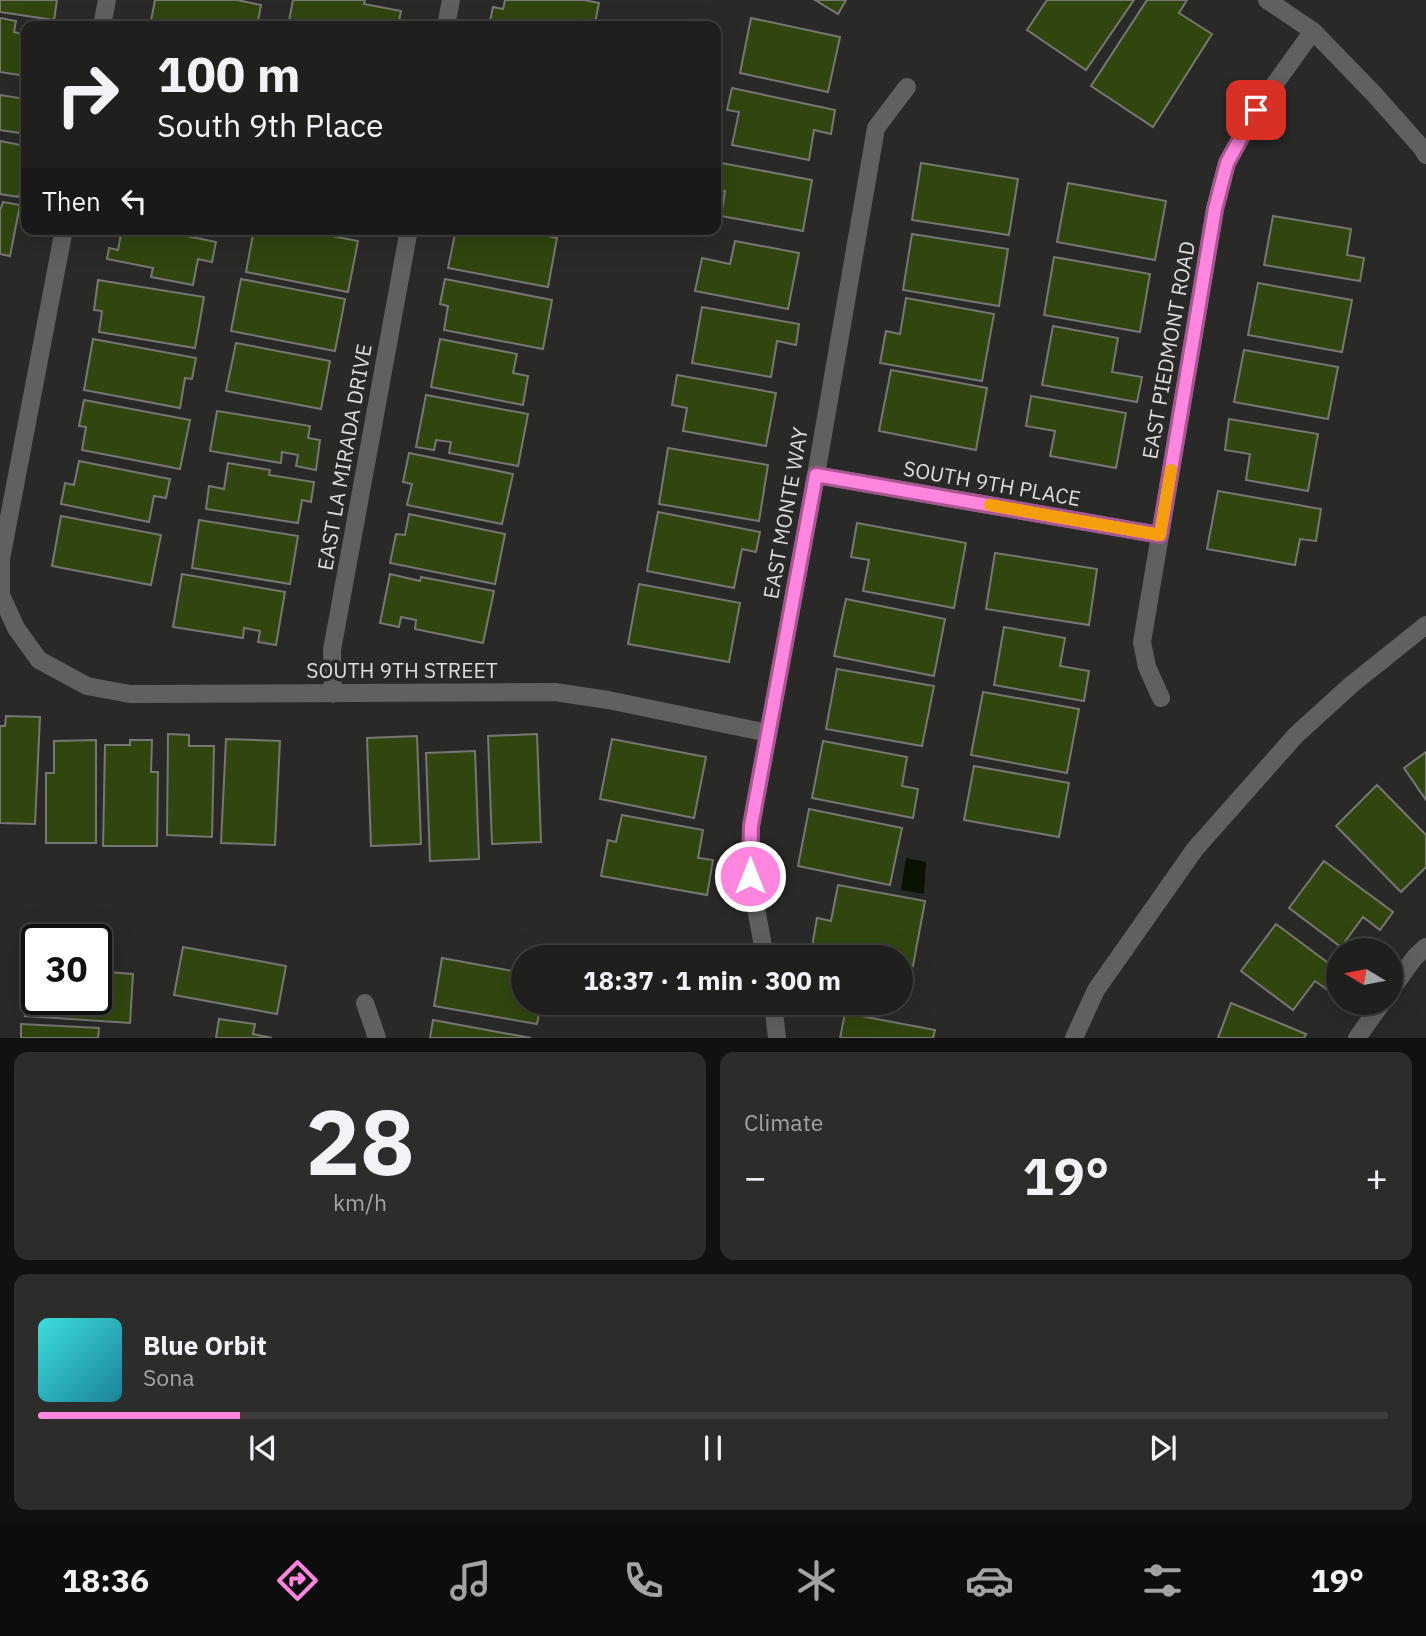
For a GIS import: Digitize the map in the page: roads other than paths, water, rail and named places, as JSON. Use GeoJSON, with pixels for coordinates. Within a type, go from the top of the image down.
{"type":"FeatureCollection","features":[{"type":"Feature","properties":{"kind":"street"},"geometry":{"type":"LineString","coordinates":[[103,21],[107,0]]}},
{"type":"Feature","properties":{"kind":"street"},"geometry":{"type":"LineString","coordinates":[[447,21],[451,0]]}},
{"type":"Feature","properties":{"kind":"street"},"geometry":{"type":"LineString","coordinates":[[1267,0],[1313,32],[1374,94],[1426,155]]}},
{"type":"Feature","properties":{"kind":"street","name":"EAST PIEDMONT ROAD"},"geometry":{"type":"LineString","coordinates":[[1161,698],[1147,667],[1142,642],[1215,209],[1227,163],[1256,110],[1313,32]]}},
{"type":"Feature","properties":{"kind":"street","name":"EAST MONTE WAY"},"geometry":{"type":"LineString","coordinates":[[763,945],[750,876],[751,826],[816,475],[876,128],[907,87]]}},
{"type":"Feature","properties":{"kind":"street","name":"SOUTH 9TH STREET"},"geometry":{"type":"LineString","coordinates":[[63,235],[1,559],[1,595],[16,628],[39,660],[87,686],[130,694],[555,692],[608,699],[768,733]]}},
{"type":"Feature","properties":{"kind":"street","name":"EAST LA MIRADA DRIVE"},"geometry":{"type":"LineString","coordinates":[[333,694],[332,650],[408,235]]}},
{"type":"Feature","properties":{"kind":"street","name":"SOUTH 9TH PLACE"},"geometry":{"type":"LineString","coordinates":[[816,475],[1160,535]]}},
{"type":"Feature","properties":{"kind":"street"},"geometry":{"type":"LineString","coordinates":[[1074,1038],[1096,990],[1195,849],[1296,735],[1351,685],[1426,625]]}},
{"type":"Feature","properties":{"kind":"street"},"geometry":{"type":"LineString","coordinates":[[1404,972],[1426,947]]}},
{"type":"Feature","properties":{"kind":"street"},"geometry":{"type":"LineString","coordinates":[[365,1003],[377,1038]]}},
{"type":"Feature","properties":{"kind":"street"},"geometry":{"type":"LineString","coordinates":[[775,1015],[778,1038]]}},
{"type":"Feature","properties":{"kind":"street"},"geometry":{"type":"LineString","coordinates":[[1357,1038],[1373,1015]]}}]}
